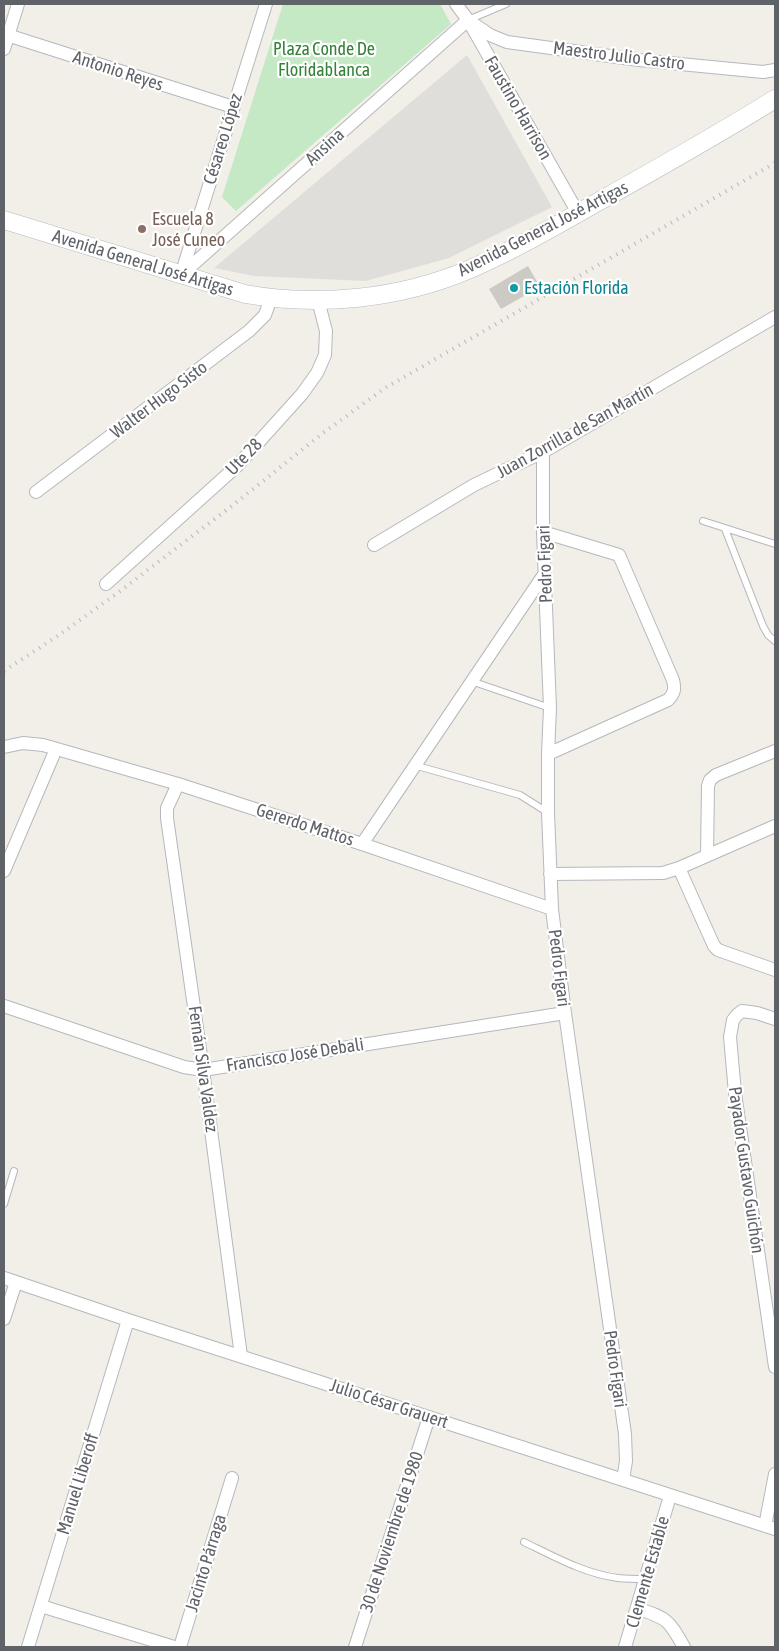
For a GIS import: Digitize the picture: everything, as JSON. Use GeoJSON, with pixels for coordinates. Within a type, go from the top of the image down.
{"type":"FeatureCollection","features":[{"type":"Feature","properties":{"kind":"street"},"geometry":{"type":"LineString","coordinates":[[4,49],[6,35],[18,4]]}},
{"type":"Feature","properties":{"kind":"street","name":"Césareo López"},"geometry":{"type":"LineString","coordinates":[[182,275],[266,4]]}},
{"type":"Feature","properties":{"kind":"street","name":"Faustino Harrison"},"geometry":{"type":"LineString","coordinates":[[459,4],[578,213]]}},
{"type":"Feature","properties":{"kind":"street","name":"Maestro Julio Castro"},"geometry":{"type":"LineString","coordinates":[[468,20],[490,35],[507,42],[639,60],[763,72],[775,70]]}},
{"type":"Feature","properties":{"kind":"street","name":"Ansina"},"geometry":{"type":"LineString","coordinates":[[182,275],[468,20]]}},
{"type":"Feature","properties":{"kind":"street","name":"Antonio Reyes"},"geometry":{"type":"LineString","coordinates":[[6,35],[233,107]]}},
{"type":"Feature","properties":{"kind":"street","name":"Avenida General José Artigas"},"geometry":{"type":"LineString","coordinates":[[4,220],[245,294],[271,298],[318,300],[355,298],[387,293],[446,278],[486,262],[716,136],[775,99]]}},
{"type":"Feature","properties":{"kind":"street","name":"Walter Hugo Sisto"},"geometry":{"type":"LineString","coordinates":[[36,492],[260,323],[265,316],[271,298]]}},
{"type":"Feature","properties":{"kind":"street","name":"Ute 28"},"geometry":{"type":"LineString","coordinates":[[106,584],[238,465],[302,394],[317,373],[325,355],[326,332],[318,300]]}},
{"type":"Feature","properties":{"kind":"street","name":"Juan Zorrilla de San Martín"},"geometry":{"type":"LineString","coordinates":[[374,545],[474,485],[543,452],[775,317]]}},
{"type":"Feature","properties":{"kind":"street","name":"Pedro Figari"},"geometry":{"type":"LineString","coordinates":[[543,452],[550,708],[548,813],[552,909],[564,1012],[625,1434],[626,1461],[623,1480]]}},
{"type":"Feature","properties":{"kind":"street"},"geometry":{"type":"LineString","coordinates":[[544,532],[619,555],[675,687],[672,696],[668,700],[548,754]]}},
{"type":"Feature","properties":{"kind":"street"},"geometry":{"type":"LineString","coordinates":[[362,844],[545,573]]}},
{"type":"Feature","properties":{"kind":"street"},"geometry":{"type":"LineString","coordinates":[[4,748],[23,743],[56,748],[4,871]]}},
{"type":"Feature","properties":{"kind":"street","name":"Gererdo Mattos"},"geometry":{"type":"LineString","coordinates":[[56,748],[178,784],[552,909]]}},
{"type":"Feature","properties":{"kind":"street"},"geometry":{"type":"LineString","coordinates":[[707,856],[710,780],[716,775],[775,751]]}},
{"type":"Feature","properties":{"kind":"street","name":"Fernán Silva Valdez"},"geometry":{"type":"LineString","coordinates":[[178,784],[167,808],[167,818],[241,1356]]}},
{"type":"Feature","properties":{"kind":"street"},"geometry":{"type":"LineString","coordinates":[[550,874],[663,874],[775,826]]}},
{"type":"Feature","properties":{"kind":"street"},"geometry":{"type":"LineString","coordinates":[[679,868],[714,946],[718,950],[775,970]]}},
{"type":"Feature","properties":{"kind":"street","name":"Francisco José Debali"},"geometry":{"type":"LineString","coordinates":[[4,1006],[184,1067],[203,1070],[564,1012]]}},
{"type":"Feature","properties":{"kind":"street","name":"Payador Gustavo Guichón"},"geometry":{"type":"LineString","coordinates":[[775,1019],[757,1013],[742,1011],[733,1020],[730,1037],[734,1093],[775,1367]]}},
{"type":"Feature","properties":{"kind":"street"},"geometry":{"type":"LineString","coordinates":[[4,1319],[10,1280]]}},
{"type":"Feature","properties":{"kind":"street","name":"Julio César Grauert"},"geometry":{"type":"LineString","coordinates":[[10,1280],[770,1528]]}},
{"type":"Feature","properties":{"kind":"street","name":"Manuel Liberoff"},"geometry":{"type":"LineString","coordinates":[[28,1647],[128,1320]]}},
{"type":"Feature","properties":{"kind":"street","name":"30 de Noviembre de 1980"},"geometry":{"type":"LineString","coordinates":[[355,1647],[428,1417]]}},
{"type":"Feature","properties":{"kind":"street"},"geometry":{"type":"LineString","coordinates":[[770,1528],[775,1474]]}},
{"type":"Feature","properties":{"kind":"street","name":"Jacinto Párraga"},"geometry":{"type":"LineString","coordinates":[[180,1647],[232,1478]]}},
{"type":"Feature","properties":{"kind":"street","name":"Clemente Estable"},"geometry":{"type":"LineString","coordinates":[[625,1647],[670,1496]]}},
{"type":"Feature","properties":{"kind":"street"},"geometry":{"type":"LineString","coordinates":[[41,1606],[174,1647]]}},
{"type":"Feature","properties":{"kind":"street"},"geometry":{"type":"LineString","coordinates":[[638,1608],[662,1617],[671,1624],[684,1647]]}},
{"type":"Feature","properties":{"kind":"lane"},"geometry":{"type":"LineString","coordinates":[[468,20],[506,4]]}},
{"type":"Feature","properties":{"kind":"lane"},"geometry":{"type":"LineString","coordinates":[[703,521],[775,544]]}},
{"type":"Feature","properties":{"kind":"lane"},"geometry":{"type":"LineString","coordinates":[[725,529],[763,626],[768,636],[775,641]]}},
{"type":"Feature","properties":{"kind":"lane"},"geometry":{"type":"LineString","coordinates":[[471,680],[550,708]]}},
{"type":"Feature","properties":{"kind":"lane"},"geometry":{"type":"LineString","coordinates":[[414,765],[520,795],[548,813]]}},
{"type":"Feature","properties":{"kind":"lane"},"geometry":{"type":"LineString","coordinates":[[4,1204],[14,1170]]}},
{"type":"Feature","properties":{"kind":"lane"},"geometry":{"type":"LineString","coordinates":[[524,1542],[573,1565],[594,1572],[617,1578],[646,1579]]}},
{"type":"Feature","properties":{"kind":"shaded area"},"geometry":{"type":"Polygon","coordinates":[[[467,55],[552,207],[449,258],[366,281],[254,276],[214,268],[467,55]]]}},
{"type":"Feature","properties":{"kind":"green space","name":"Plaza Conde De Floridablanca"},"geometry":{"type":"Polygon","coordinates":[[[283,4],[440,4],[451,24],[236,211],[222,197],[283,4]]]}},
{"type":"Feature","properties":{"kind":"building","name":"Estación Florida"},"geometry":{"type":"Polygon","coordinates":[[[528,266],[540,287],[501,309],[489,289],[528,266]]]}},
{"type":"Feature","properties":{"kind":"railway"},"geometry":{"type":"LineString","coordinates":[[4,671],[62,633],[123,589],[323,433],[385,388],[775,163]]}},
{"type":"Feature","properties":{"kind":"place","name":"Escuela 8 José Cuneo"},"geometry":{"type":"Point","coordinates":[142,229]}},
{"type":"Feature","properties":{"kind":"place","name":"Estación Florida"},"geometry":{"type":"Point","coordinates":[514,288]}}]}
